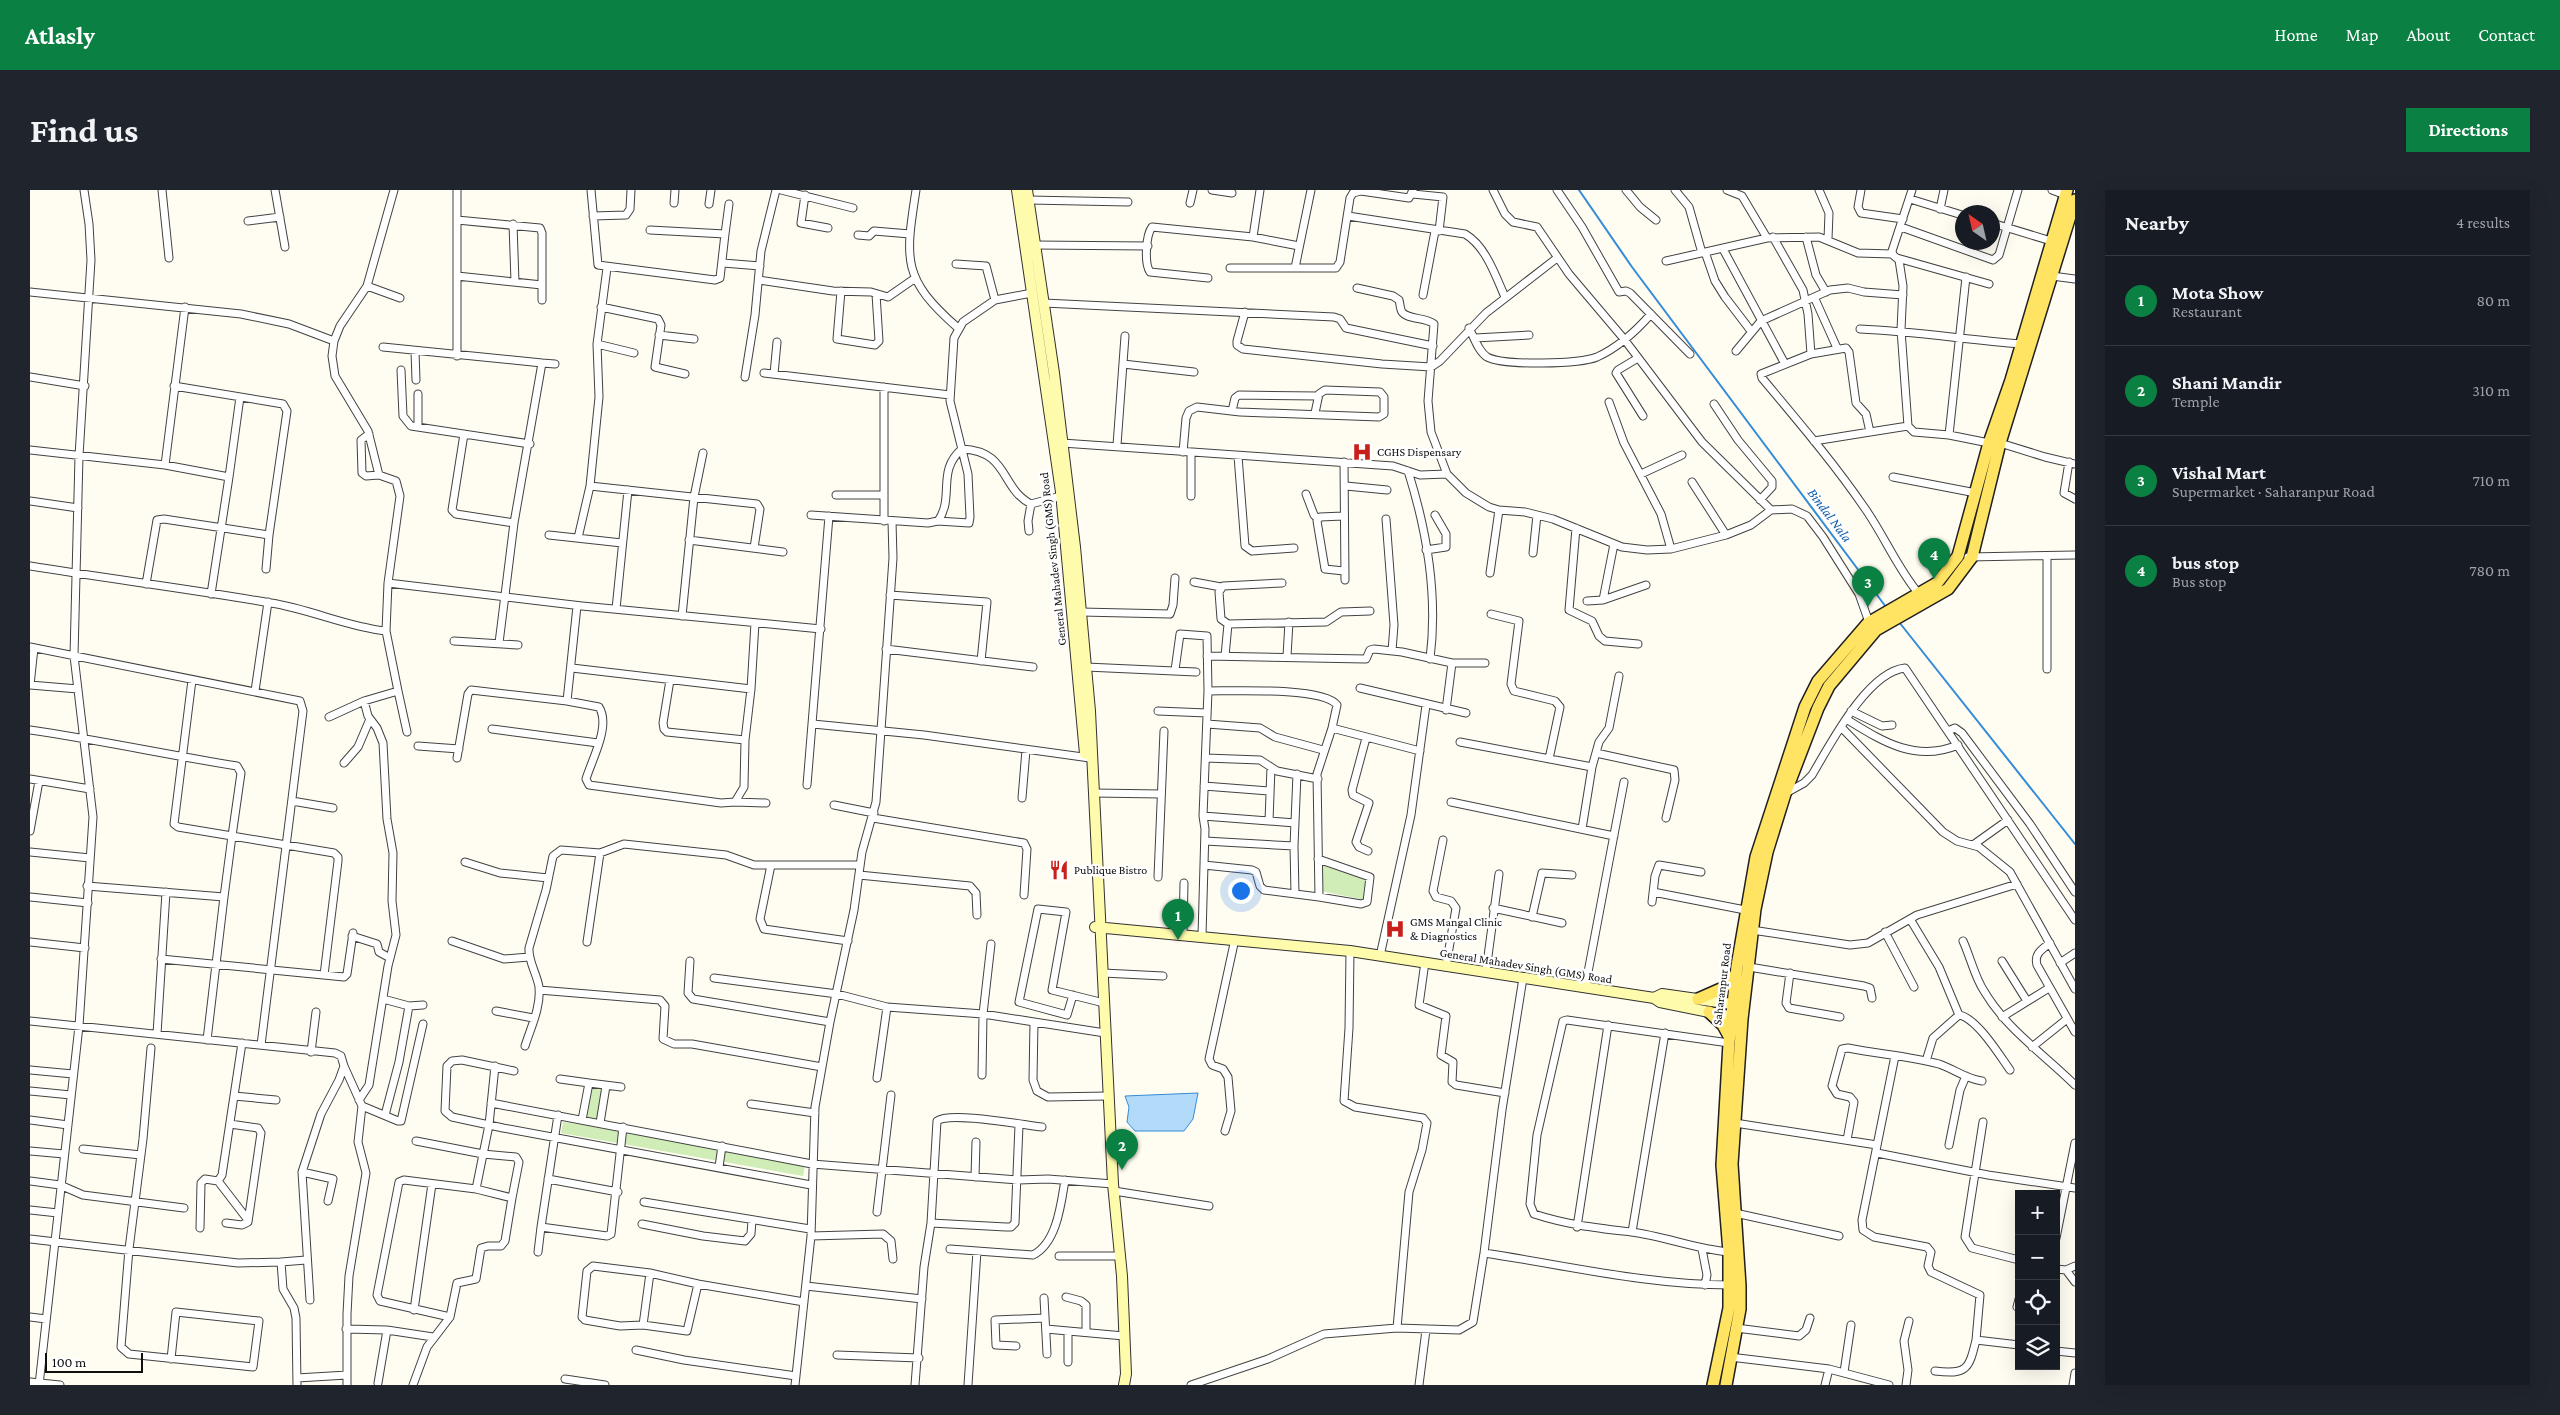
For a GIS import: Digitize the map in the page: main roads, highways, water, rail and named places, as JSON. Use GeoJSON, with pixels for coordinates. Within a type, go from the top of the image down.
{"type":"FeatureCollection","features":[{"type":"Feature","properties":{"kind":"main road"},"geometry":{"type":"LineString","coordinates":[[1921,598],[1937,583],[1958,556],[1976,494],[2073,214],[2070,196]]}},
{"type":"Feature","properties":{"kind":"main road"},"geometry":{"type":"LineString","coordinates":[[1921,598],[1948,590],[1972,557],[1995,443],[2021,344],[2052,240],[2070,196]]}},
{"type":"Feature","properties":{"kind":"main road","name":"Saharanpur Road"},"geometry":{"type":"LineString","coordinates":[[1738,1005],[1750,967],[1752,930],[1767,852],[1780,796],[1805,707],[1818,680],[1875,624],[1921,598]]}},
{"type":"Feature","properties":{"kind":"main road","name":"Saharanpur Road"},"geometry":{"type":"LineString","coordinates":[[1726,1385],[1736,1328],[1740,1286],[1735,1214],[1727,1165],[1735,1123],[1738,1005],[1736,974],[1745,910],[1756,857],[1780,796]]}},
{"type":"Feature","properties":{"kind":"main road"},"geometry":{"type":"LineString","coordinates":[[1698,999],[1723,988],[1736,974]]}},
{"type":"Feature","properties":{"kind":"main road"},"geometry":{"type":"LineString","coordinates":[[1710,1012],[1723,1025],[1729,1040]]}},
{"type":"Feature","properties":{"kind":"main road","name":"Saharanpur Road"},"geometry":{"type":"LineString","coordinates":[[1713,1385],[1729,1308],[1727,1165],[1729,1040],[1737,1017]]}},
{"type":"Feature","properties":{"kind":"water"},"geometry":{"type":"Polygon","coordinates":[[[1198,1093],[1193,1119],[1184,1131],[1135,1131],[1127,1122],[1129,1107],[1125,1096],[1198,1093]]]}},
{"type":"Feature","properties":{"kind":"waterway","name":"Bindal Nala"},"geometry":{"type":"LineString","coordinates":[[1579,190],[1632,267],[1886,607]]}},
{"type":"Feature","properties":{"kind":"waterway","name":"Bindal Nala"},"geometry":{"type":"LineString","coordinates":[[1899,622],[2075,844]]}},
{"type":"Feature","properties":{"kind":"place","name":"CGHS Dispensary"},"geometry":{"type":"Point","coordinates":[1362,452]}},
{"type":"Feature","properties":{"kind":"place","name":"bus stop"},"geometry":{"type":"Point","coordinates":[1934,579]}},
{"type":"Feature","properties":{"kind":"place","name":"Vishal Mart"},"geometry":{"type":"Point","coordinates":[1868,607]}},
{"type":"Feature","properties":{"kind":"place","name":"Publique Bistro"},"geometry":{"type":"Point","coordinates":[1059,870]}},
{"type":"Feature","properties":{"kind":"place","name":"GMS Mangal Clinic & Diagnostics"},"geometry":{"type":"Point","coordinates":[1395,929]}},
{"type":"Feature","properties":{"kind":"place","name":"Mota Show"},"geometry":{"type":"Point","coordinates":[1178,940]}},
{"type":"Feature","properties":{"kind":"place","name":"Shani Mandir"},"geometry":{"type":"Point","coordinates":[1122,1170]}}]}
